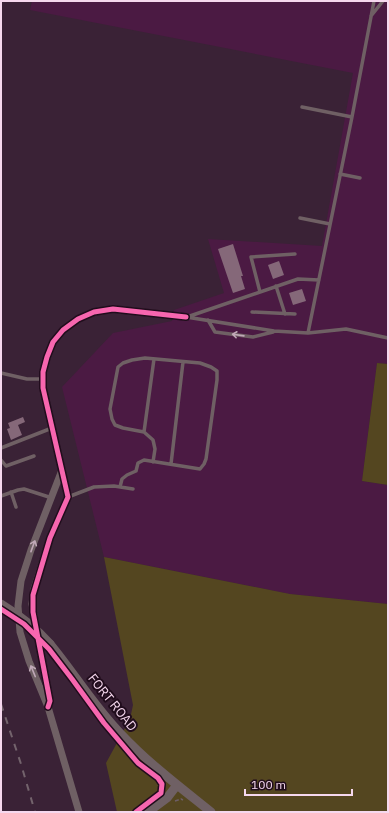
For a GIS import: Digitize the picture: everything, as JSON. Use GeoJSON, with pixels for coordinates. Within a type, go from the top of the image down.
{"type":"FeatureCollection","features":[{"type":"Feature","properties":{"kind":"street"},"geometry":{"type":"LineString","coordinates":[[35,621],[32,601],[34,588],[50,538],[68,498],[43,388],[43,372],[52,342],[63,330],[78,319],[94,312],[113,309],[186,317]]}},
{"type":"Feature","properties":{"kind":"street"},"geometry":{"type":"LineString","coordinates":[[62,470],[31,550],[22,581],[18,606],[20,632],[29,661],[48,707],[80,812]]}},
{"type":"Feature","properties":{"kind":"street","name":"FORT ROAD"},"geometry":{"type":"LineString","coordinates":[[1,604],[29,623],[50,644],[99,708],[120,733],[144,757],[211,812]]}},
{"type":"Feature","properties":{"kind":"street"},"geometry":{"type":"LineString","coordinates":[[39,643],[50,700],[48,707]]}},
{"type":"Feature","properties":{"kind":"street"},"geometry":{"type":"LineString","coordinates":[[148,812],[167,798],[177,785]]}},
{"type":"Feature","properties":{"kind":"lane"},"geometry":{"type":"LineString","coordinates":[[308,333],[374,1]]}},
{"type":"Feature","properties":{"kind":"lane"},"geometry":{"type":"LineString","coordinates":[[371,17],[383,1]]}},
{"type":"Feature","properties":{"kind":"lane"},"geometry":{"type":"LineString","coordinates":[[302,107],[352,117]]}},
{"type":"Feature","properties":{"kind":"lane"},"geometry":{"type":"LineString","coordinates":[[340,174],[360,178]]}},
{"type":"Feature","properties":{"kind":"lane"},"geometry":{"type":"LineString","coordinates":[[300,218],[330,224]]}},
{"type":"Feature","properties":{"kind":"lane"},"geometry":{"type":"LineString","coordinates":[[260,292],[251,257],[295,254]]}},
{"type":"Feature","properties":{"kind":"lane"},"geometry":{"type":"LineString","coordinates":[[186,317],[298,279],[319,280]]}},
{"type":"Feature","properties":{"kind":"lane"},"geometry":{"type":"LineString","coordinates":[[276,286],[285,314]]}},
{"type":"Feature","properties":{"kind":"lane"},"geometry":{"type":"LineString","coordinates":[[252,312],[295,314]]}},
{"type":"Feature","properties":{"kind":"lane"},"geometry":{"type":"LineString","coordinates":[[186,317],[274,331],[308,333],[346,329],[388,338]]}},
{"type":"Feature","properties":{"kind":"lane"},"geometry":{"type":"LineString","coordinates":[[208,320],[215,332],[253,337],[274,331]]}},
{"type":"Feature","properties":{"kind":"lane"},"geometry":{"type":"LineString","coordinates":[[120,487],[122,479],[136,471],[138,463],[144,460],[153,462],[200,469],[204,464],[206,459],[217,371],[212,367],[200,363],[145,358],[123,363],[118,367],[110,409],[112,419],[115,425],[144,432],[153,440],[156,449],[153,462]]}},
{"type":"Feature","properties":{"kind":"lane"},"geometry":{"type":"LineString","coordinates":[[144,432],[154,359]]}},
{"type":"Feature","properties":{"kind":"lane"},"geometry":{"type":"LineString","coordinates":[[171,464],[183,362]]}},
{"type":"Feature","properties":{"kind":"lane"},"geometry":{"type":"LineString","coordinates":[[1,373],[27,379],[43,379]]}},
{"type":"Feature","properties":{"kind":"lane"},"geometry":{"type":"LineString","coordinates":[[1,448],[52,428]]}},
{"type":"Feature","properties":{"kind":"lane"},"geometry":{"type":"LineString","coordinates":[[1,460],[6,466],[34,456]]}},
{"type":"Feature","properties":{"kind":"lane"},"geometry":{"type":"LineString","coordinates":[[68,498],[94,487],[114,486],[133,489]]}},
{"type":"Feature","properties":{"kind":"lane"},"geometry":{"type":"LineString","coordinates":[[1,496],[24,489],[52,498]]}},
{"type":"Feature","properties":{"kind":"lane"},"geometry":{"type":"LineString","coordinates":[[11,492],[16,507]]}},
{"type":"Feature","properties":{"kind":"shaded area"},"geometry":{"type":"Polygon","coordinates":[[[32,1],[388,1],[388,364],[377,363],[362,481],[388,485],[388,604],[290,594],[104,557],[62,387],[113,333],[172,321],[174,310],[224,293],[208,239],[322,246],[353,73],[30,10],[32,1]]]}},
{"type":"Feature","properties":{"kind":"shaded area"},"geometry":{"type":"Polygon","coordinates":[[[377,363],[388,364],[388,485],[362,481],[377,363]]]}},
{"type":"Feature","properties":{"kind":"shaded area"},"geometry":{"type":"Polygon","coordinates":[[[104,557],[290,594],[388,604],[388,812],[117,812],[106,763],[130,719],[133,705],[104,557]]]}},
{"type":"Feature","properties":{"kind":"building"},"geometry":{"type":"Polygon","coordinates":[[[233,244],[243,276],[241,276],[245,289],[233,293],[218,249],[233,244]]]}},
{"type":"Feature","properties":{"kind":"building"},"geometry":{"type":"Polygon","coordinates":[[[279,261],[284,275],[273,279],[268,265],[279,261]]]}},
{"type":"Feature","properties":{"kind":"building"},"geometry":{"type":"Polygon","coordinates":[[[302,289],[306,301],[293,305],[289,293],[302,289]]]}},
{"type":"Feature","properties":{"kind":"building"},"geometry":{"type":"Polygon","coordinates":[[[23,417],[25,422],[18,425],[22,435],[11,440],[7,429],[10,428],[8,423],[23,417]]]}},
{"type":"Feature","properties":{"kind":"railway"},"geometry":{"type":"LineString","coordinates":[[1,704],[35,812]]}},
{"type":"Feature","properties":{"kind":"cycle path"},"geometry":{"type":"LineString","coordinates":[[48,707],[50,701],[33,612],[33,595],[50,538],[68,497],[43,388],[43,372],[47,357],[53,342],[63,330],[78,319],[94,312],[113,309],[186,317]]}},
{"type":"Feature","properties":{"kind":"cycle path"},"geometry":{"type":"LineString","coordinates":[[1,609],[24,624],[49,649],[104,723],[138,763],[158,778],[162,784],[161,793],[136,812]]}}]}
